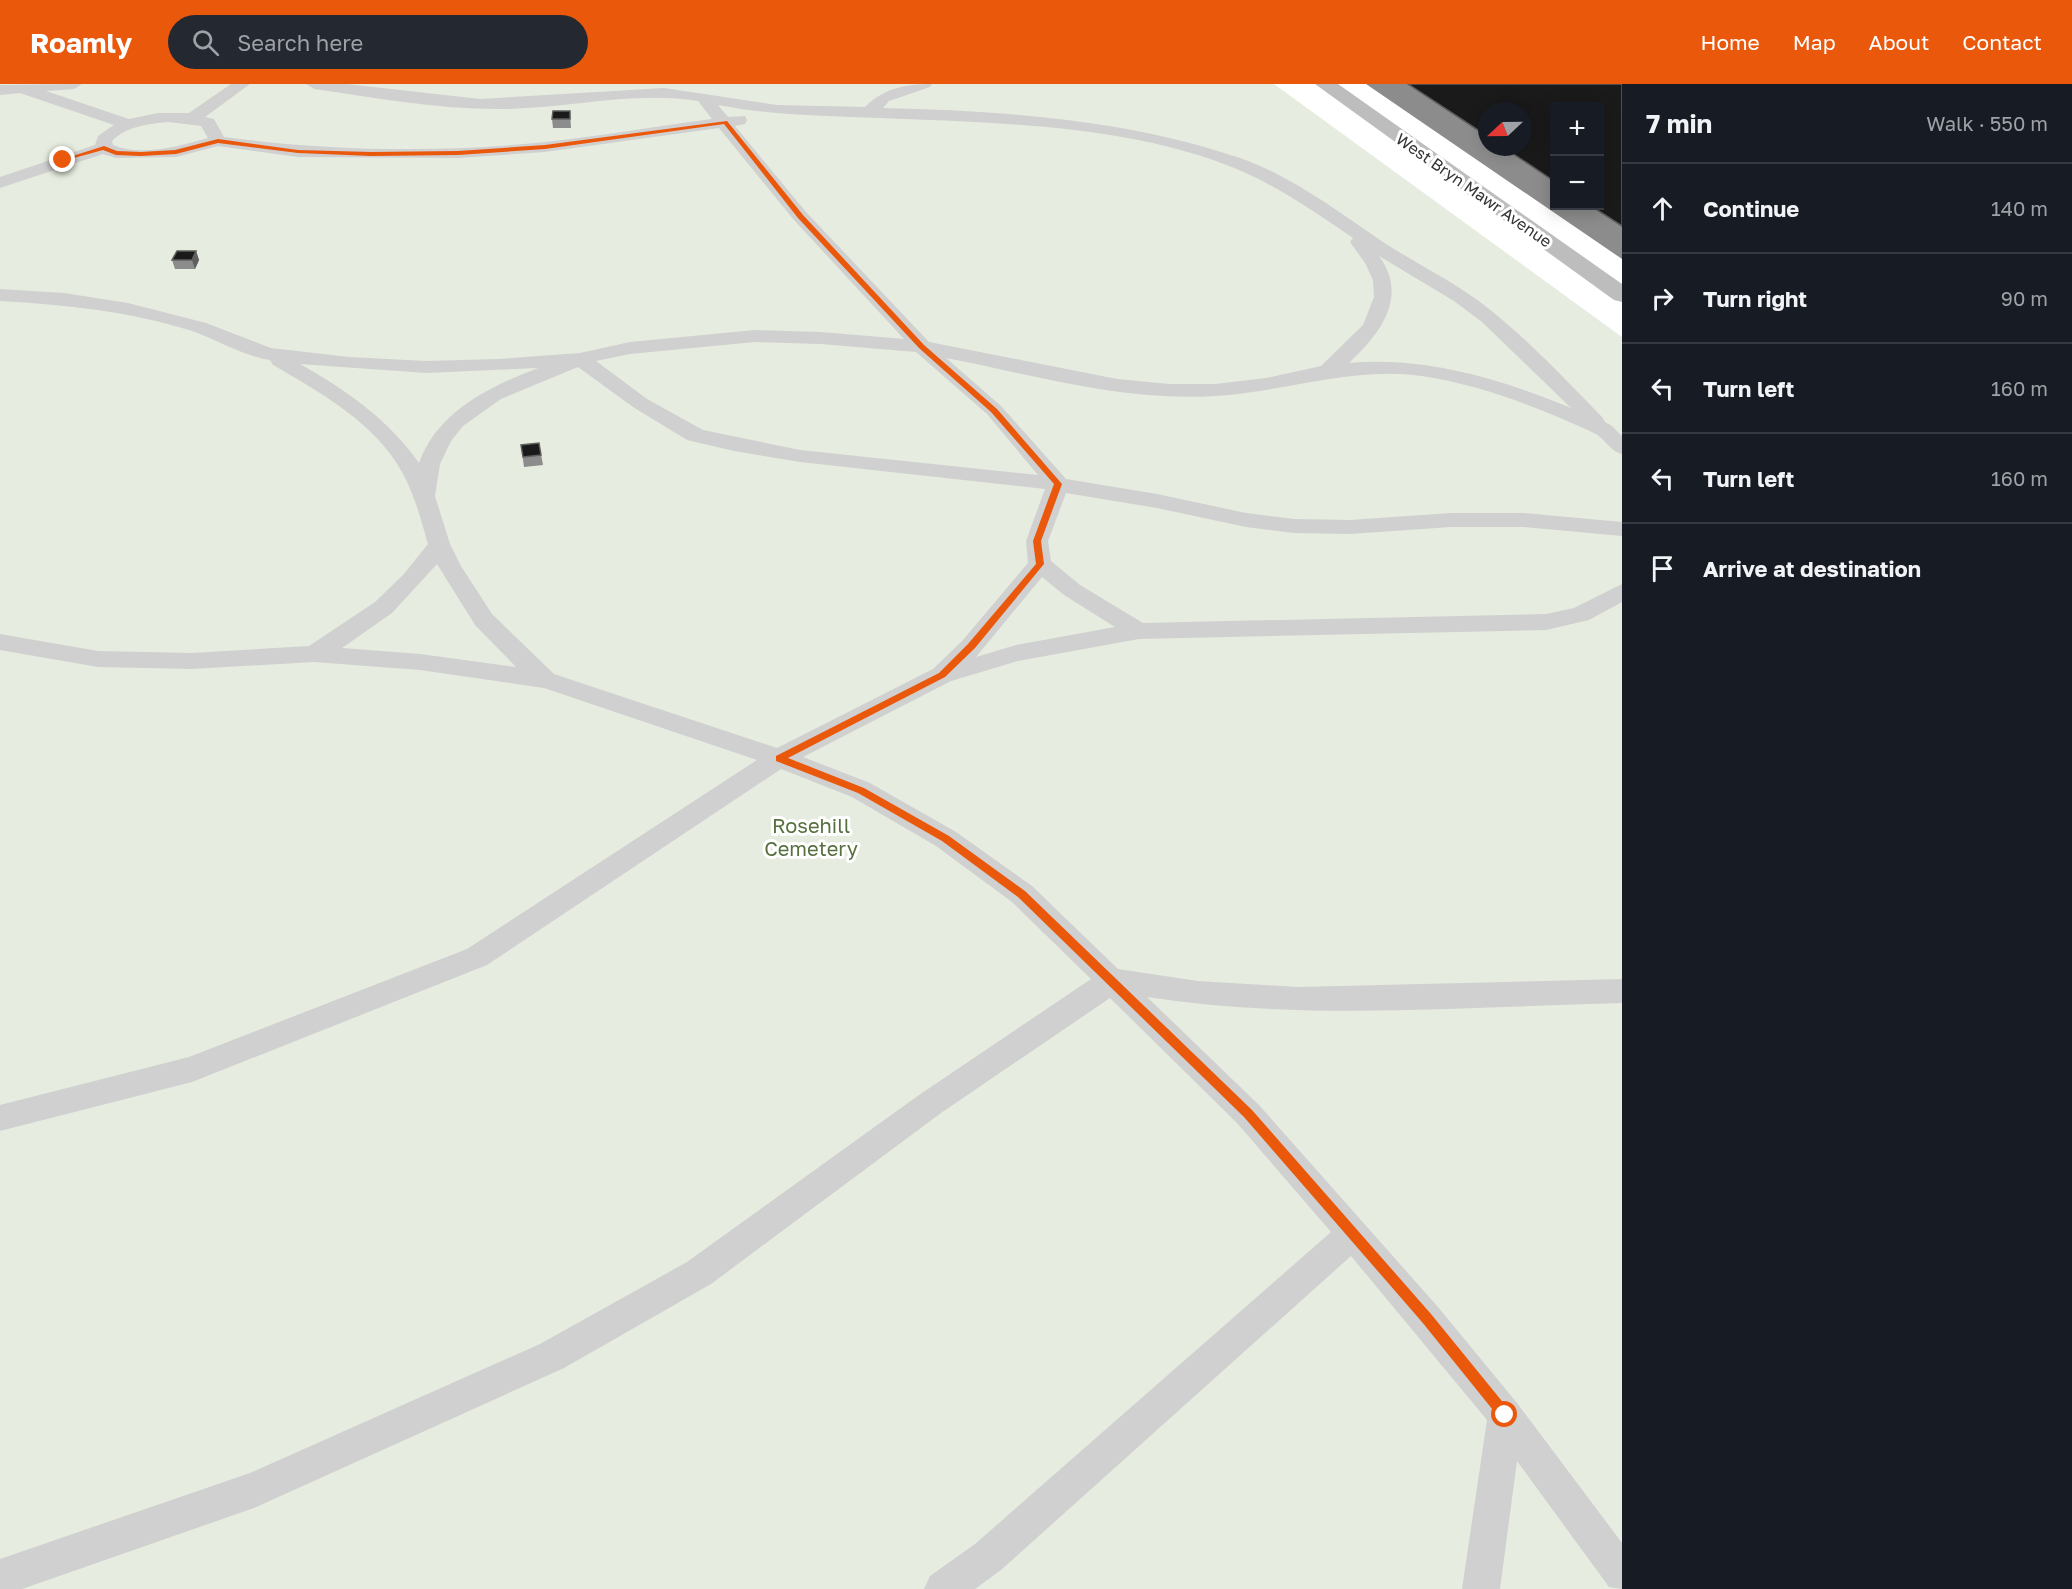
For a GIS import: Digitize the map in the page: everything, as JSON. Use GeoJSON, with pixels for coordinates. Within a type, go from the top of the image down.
{"type":"FeatureCollection","features":[{"type":"Feature","properties":{"kind":"street","name":"West Bryn Mawr Avenue"},"geometry":{"type":"LineString","coordinates":[[1325,84],[1622,295]]}},
{"type":"Feature","properties":{"kind":"lane"},"geometry":{"type":"LineString","coordinates":[[0,90],[26,90],[74,84]]}},
{"type":"Feature","properties":{"kind":"lane"},"geometry":{"type":"LineString","coordinates":[[193,118],[242,84]]}},
{"type":"Feature","properties":{"kind":"lane"},"geometry":{"type":"LineString","coordinates":[[314,84],[427,102],[460,104],[547,103],[662,93],[741,106],[1019,121],[1123,134],[1181,146],[1235,163],[1277,181],[1405,266],[1470,303],[1501,327],[1622,448]]}},
{"type":"Feature","properties":{"kind":"lane"},"geometry":{"type":"LineString","coordinates":[[868,114],[883,98],[924,84]]}},
{"type":"Feature","properties":{"kind":"lane"},"geometry":{"type":"LineString","coordinates":[[26,90],[128,124]]}},
{"type":"Feature","properties":{"kind":"lane"},"geometry":{"type":"LineString","coordinates":[[704,99],[800,216],[921,347],[994,410],[1058,484]]}},
{"type":"Feature","properties":{"kind":"lane"},"geometry":{"type":"LineString","coordinates":[[0,183],[104,148],[116,153],[153,154],[176,152],[218,141],[298,152],[458,153],[545,147],[823,111]]}},
{"type":"Feature","properties":{"kind":"lane"},"geometry":{"type":"LineString","coordinates":[[104,148],[104,140],[112,132],[128,124],[160,118],[193,118],[208,123],[218,141]]}},
{"type":"Feature","properties":{"kind":"lane"},"geometry":{"type":"LineString","coordinates":[[1328,371],[1375,325],[1385,298],[1382,276],[1370,254],[1340,221]]}},
{"type":"Feature","properties":{"kind":"lane"},"geometry":{"type":"LineString","coordinates":[[0,296],[64,299],[128,309],[199,327],[267,354],[326,386],[364,415],[408,463],[424,496],[452,576],[478,616],[508,648],[547,680]]}},
{"type":"Feature","properties":{"kind":"lane"},"geometry":{"type":"LineString","coordinates":[[267,354],[350,363],[426,367],[499,365],[580,359],[630,348],[755,336],[821,338],[921,347],[1118,385],[1169,390],[1246,387],[1328,371],[1372,367],[1421,370],[1468,379],[1605,430]]}},
{"type":"Feature","properties":{"kind":"lane"},"geometry":{"type":"LineString","coordinates":[[580,359],[671,423],[695,435],[734,445],[864,464],[1058,484],[1246,520],[1294,526],[1350,527],[1451,520],[1523,520],[1622,529]]}},
{"type":"Feature","properties":{"kind":"lane"},"geometry":{"type":"LineString","coordinates":[[424,496],[430,460],[442,435],[464,414],[506,389],[580,359]]}},
{"type":"Feature","properties":{"kind":"lane"},"geometry":{"type":"LineString","coordinates":[[1058,484],[1037,541],[1040,564],[1072,590],[1139,630]]}},
{"type":"Feature","properties":{"kind":"lane"},"geometry":{"type":"LineString","coordinates":[[314,654],[387,607],[417,577],[439,544]]}},
{"type":"Feature","properties":{"kind":"lane"},"geometry":{"type":"LineString","coordinates":[[942,675],[972,646],[1040,564]]}},
{"type":"Feature","properties":{"kind":"lane"},"geometry":{"type":"LineString","coordinates":[[0,1118],[192,1069],[477,957],[779,758],[942,675],[1016,653],[1139,630],[1546,622],[1581,614],[1622,592]]}},
{"type":"Feature","properties":{"kind":"lane"},"geometry":{"type":"LineString","coordinates":[[0,642],[98,659],[192,661],[314,654],[420,662],[547,680],[779,758],[861,790],[946,839],[1022,894],[1113,980],[1248,1114],[1353,1233],[1505,1415],[1622,1574]]}},
{"type":"Feature","properties":{"kind":"lane"},"geometry":{"type":"LineString","coordinates":[[0,1578],[254,1490],[552,1356],[699,1273],[930,1104],[1113,980],[1198,993],[1299,999],[1622,991]]}},
{"type":"Feature","properties":{"kind":"lane"},"geometry":{"type":"LineString","coordinates":[[943,1589],[988,1557],[1353,1233]]}},
{"type":"Feature","properties":{"kind":"lane"},"geometry":{"type":"LineString","coordinates":[[1481,1589],[1505,1415]]}},
{"type":"Feature","properties":{"kind":"green space","name":"Rosehill Cemetery"},"geometry":{"type":"Polygon","coordinates":[[[0,84],[1274,84],[1622,337],[1622,1589],[0,1589],[0,84]]]}},
{"type":"Feature","properties":{"kind":"building"},"geometry":{"type":"Polygon","coordinates":[[[1408,84],[1622,84],[1622,226],[1597,210],[1604,210],[1604,102],[1550,102],[1550,178],[1516,156],[1532,156],[1532,102],[1478,102],[1478,130],[1408,84]]]}},
{"type":"Feature","properties":{"kind":"building"},"geometry":{"type":"Polygon","coordinates":[[[553,111],[570,111],[570,119],[552,119],[553,111]]]}},
{"type":"Feature","properties":{"kind":"building"},"geometry":{"type":"Polygon","coordinates":[[[177,251],[196,251],[192,260],[172,260],[177,251]]]}},
{"type":"Feature","properties":{"kind":"building"},"geometry":{"type":"Polygon","coordinates":[[[539,443],[541,455],[523,457],[521,445],[539,443]]]}},
{"type":"Feature","properties":{"kind":"route"},"geometry":{"type":"LineString","coordinates":[[63,160],[104,148],[116,153],[176,152],[218,141],[298,152],[458,153],[545,147],[725,122],[800,216],[921,347],[967,384],[994,410],[1058,484],[1037,541],[1040,564],[972,646],[942,675],[779,758],[861,790],[946,839],[1022,894],[1113,980],[1248,1114],[1426,1318],[1505,1415]]}}]}
